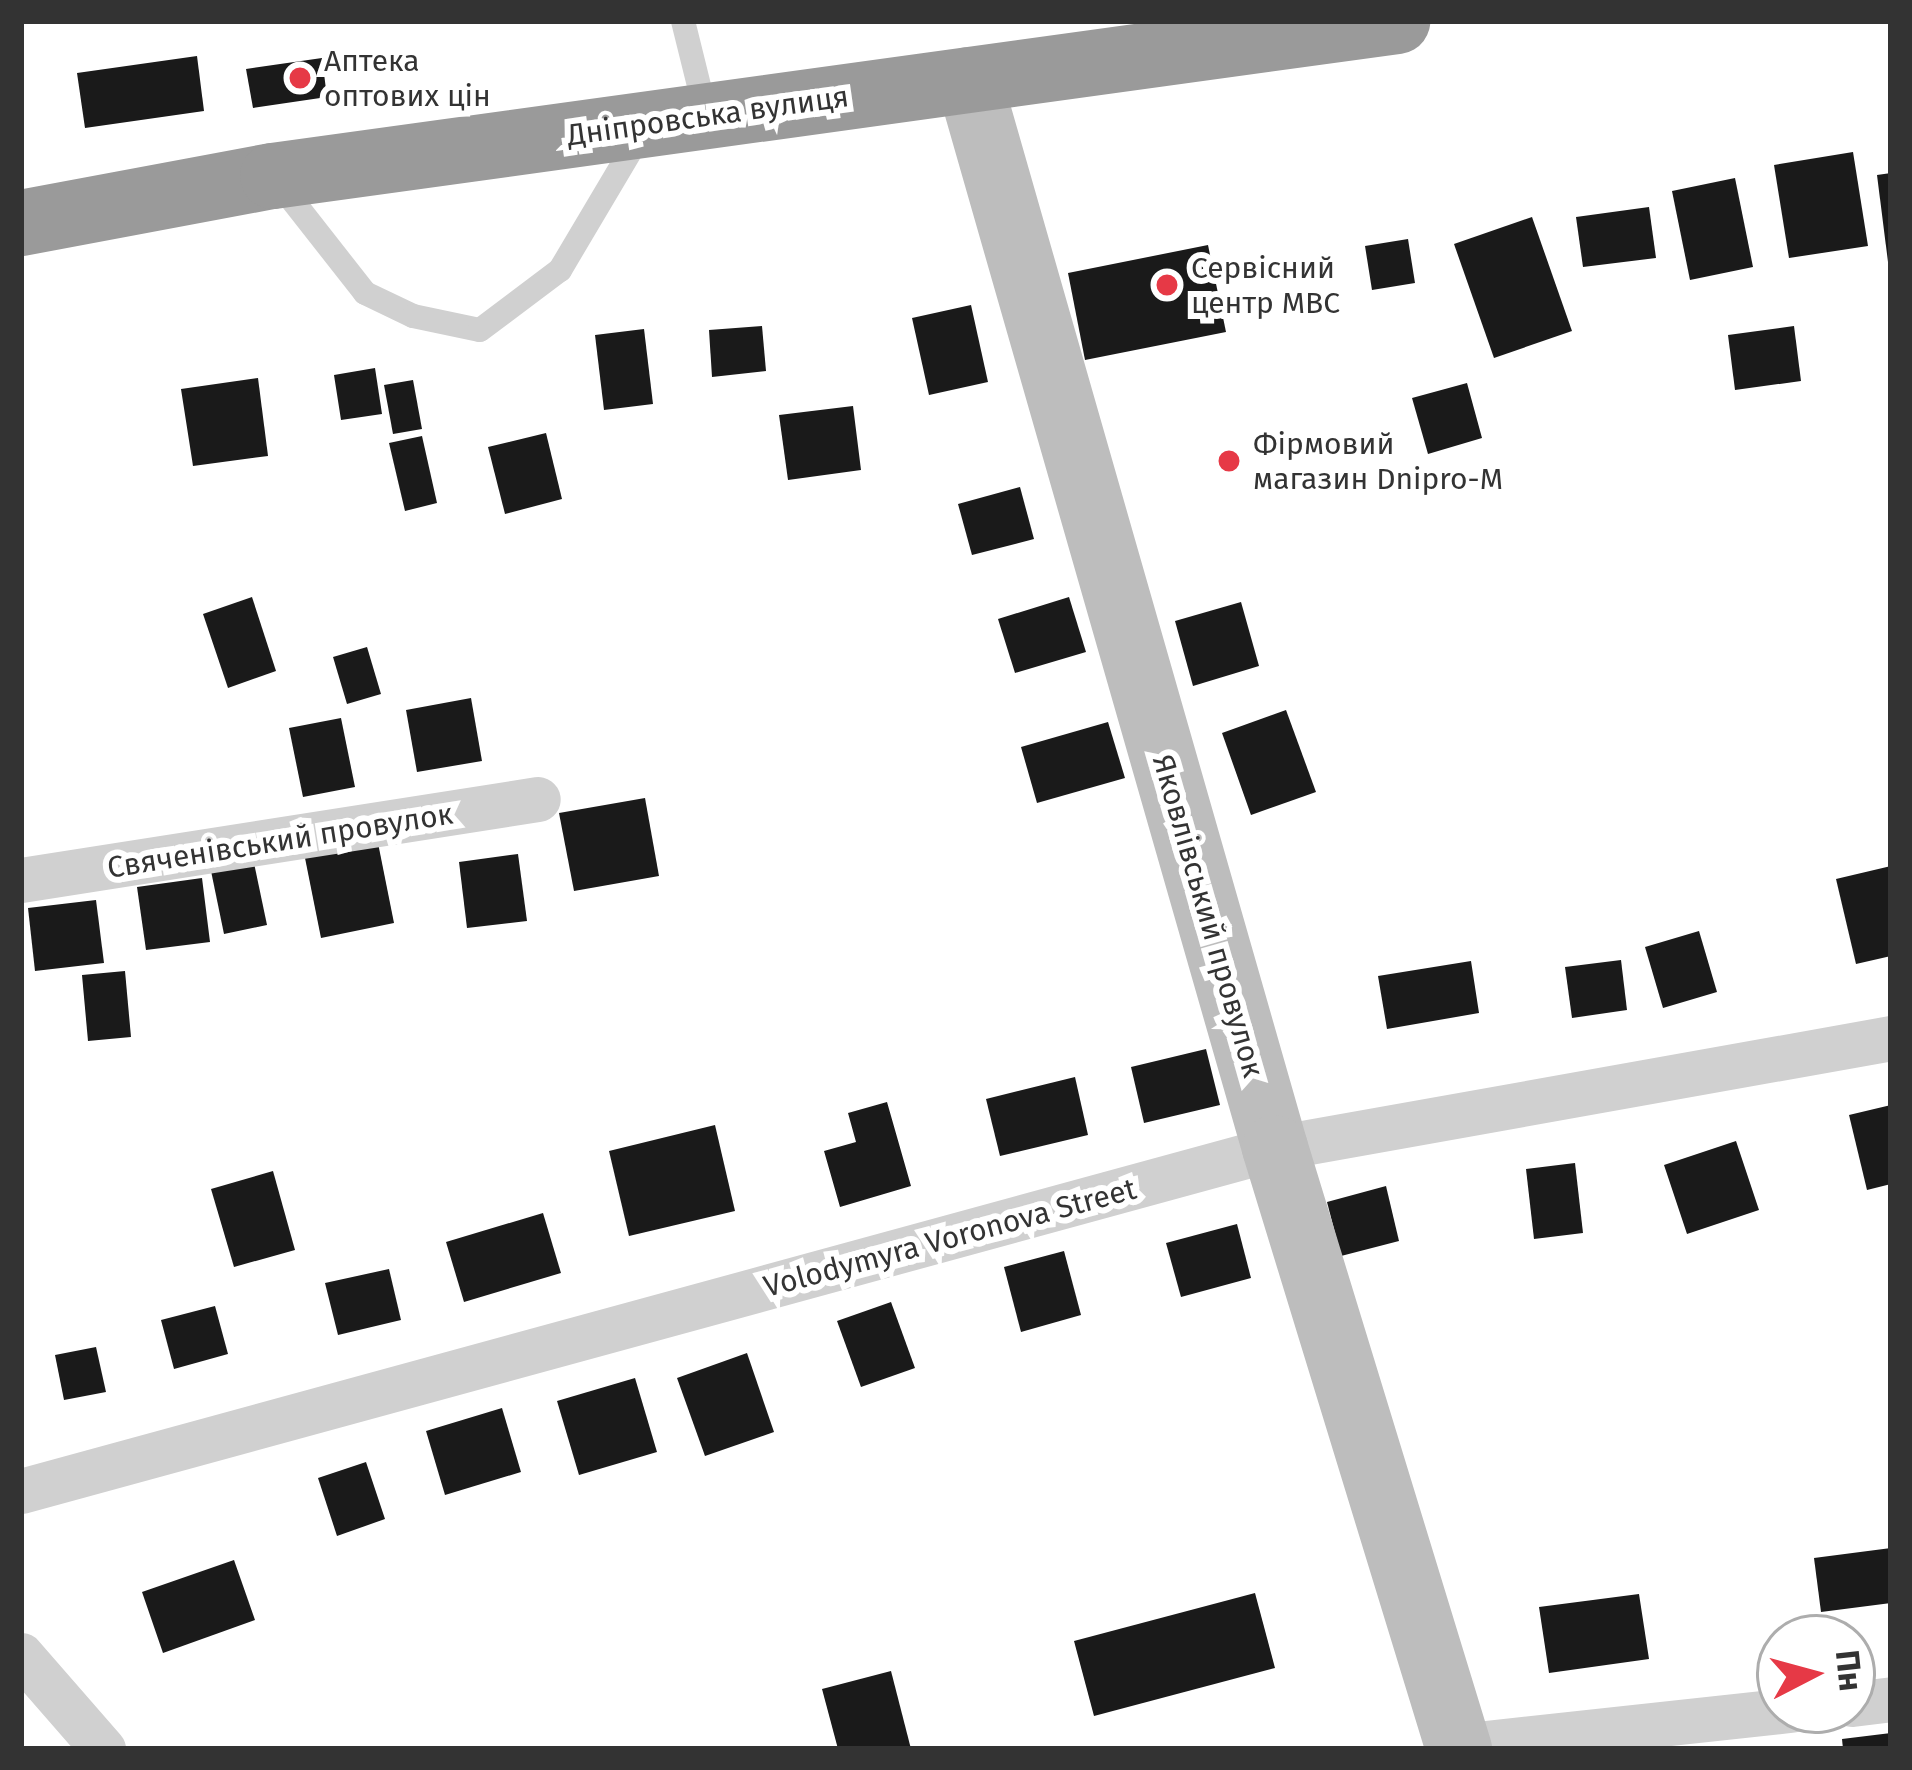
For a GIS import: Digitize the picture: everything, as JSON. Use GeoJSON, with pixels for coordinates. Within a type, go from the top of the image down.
{"type":"FeatureCollection","features":[{"type":"Feature","properties":{"kind":"highway","name":"Дніпровська вулиця"},"geometry":{"type":"LineString","coordinates":[[21,223],[273,176],[969,80],[1198,34],[1396,21]]}},
{"type":"Feature","properties":{"kind":"street","name":"Яковлівський провулок"},"geometry":{"type":"LineString","coordinates":[[969,80],[1275,1148],[1458,1748]]}},
{"type":"Feature","properties":{"kind":"street","name":"Свяченівський провулок"},"geometry":{"type":"LineString","coordinates":[[21,880],[538,799]]}},
{"type":"Feature","properties":{"kind":"street","name":"Volodymyra Voronova Street"},"geometry":{"type":"LineString","coordinates":[[21,1492],[1275,1148],[1891,1038]]}},
{"type":"Feature","properties":{"kind":"street"},"geometry":{"type":"LineString","coordinates":[[21,1655],[103,1749]]}},
{"type":"Feature","properties":{"kind":"street"},"geometry":{"type":"LineString","coordinates":[[1458,1748],[1756,1714]]}},
{"type":"Feature","properties":{"kind":"lane"},"geometry":{"type":"LineString","coordinates":[[273,176],[364,293],[413,316],[480,330],[560,270],[676,120],[683,21]]}},
{"type":"Feature","properties":{"kind":"building"},"geometry":{"type":"Polygon","coordinates":[[[197,56],[204,111],[85,128],[77,73],[197,56]]]}},
{"type":"Feature","properties":{"kind":"building"},"geometry":{"type":"Polygon","coordinates":[[[322,58],[327,97],[253,108],[246,69],[322,58]]]}},
{"type":"Feature","properties":{"kind":"building"},"geometry":{"type":"Polygon","coordinates":[[[1853,152],[1868,246],[1789,258],[1774,165],[1853,152]]]}},
{"type":"Feature","properties":{"kind":"building"},"geometry":{"type":"Polygon","coordinates":[[[1891,173],[1891,262],[1888,262],[1877,175],[1891,173]]]}},
{"type":"Feature","properties":{"kind":"building"},"geometry":{"type":"Polygon","coordinates":[[[1735,178],[1753,267],[1690,280],[1672,191],[1735,178]]]}},
{"type":"Feature","properties":{"kind":"building"},"geometry":{"type":"Polygon","coordinates":[[[1649,207],[1656,258],[1583,267],[1576,217],[1649,207]]]}},
{"type":"Feature","properties":{"kind":"building"},"geometry":{"type":"Polygon","coordinates":[[[1532,217],[1572,331],[1494,358],[1454,244],[1532,217]]]}},
{"type":"Feature","properties":{"kind":"building"},"geometry":{"type":"Polygon","coordinates":[[[1408,239],[1415,283],[1372,290],[1365,246],[1408,239]]]}},
{"type":"Feature","properties":{"kind":"building"},"geometry":{"type":"Polygon","coordinates":[[[1208,245],[1226,332],[1085,360],[1068,273],[1208,245]]]}},
{"type":"Feature","properties":{"kind":"building"},"geometry":{"type":"Polygon","coordinates":[[[971,305],[988,382],[929,395],[912,318],[971,305]]]}},
{"type":"Feature","properties":{"kind":"building"},"geometry":{"type":"Polygon","coordinates":[[[762,326],[766,371],[712,377],[709,330],[762,326]]]}},
{"type":"Feature","properties":{"kind":"building"},"geometry":{"type":"Polygon","coordinates":[[[1794,326],[1801,381],[1735,390],[1728,335],[1794,326]]]}},
{"type":"Feature","properties":{"kind":"building"},"geometry":{"type":"Polygon","coordinates":[[[644,329],[653,404],[604,410],[595,335],[644,329]]]}},
{"type":"Feature","properties":{"kind":"building"},"geometry":{"type":"Polygon","coordinates":[[[375,368],[382,414],[341,420],[334,375],[375,368]]]}},
{"type":"Feature","properties":{"kind":"building"},"geometry":{"type":"Polygon","coordinates":[[[258,378],[268,456],[193,466],[181,389],[258,378]]]}},
{"type":"Feature","properties":{"kind":"building"},"geometry":{"type":"Polygon","coordinates":[[[413,380],[422,429],[393,434],[384,385],[413,380]]]}},
{"type":"Feature","properties":{"kind":"building"},"geometry":{"type":"Polygon","coordinates":[[[1467,383],[1482,438],[1428,454],[1412,398],[1467,383]]]}},
{"type":"Feature","properties":{"kind":"building"},"geometry":{"type":"Polygon","coordinates":[[[853,406],[861,470],[788,480],[779,415],[853,406]]]}},
{"type":"Feature","properties":{"kind":"building"},"geometry":{"type":"Polygon","coordinates":[[[546,433],[562,499],[505,514],[488,447],[546,433]]]}},
{"type":"Feature","properties":{"kind":"building"},"geometry":{"type":"Polygon","coordinates":[[[422,436],[437,503],[405,511],[389,443],[422,436]]]}},
{"type":"Feature","properties":{"kind":"building"},"geometry":{"type":"Polygon","coordinates":[[[1020,487],[1034,539],[972,555],[958,504],[1020,487]]]}},
{"type":"Feature","properties":{"kind":"building"},"geometry":{"type":"Polygon","coordinates":[[[252,597],[276,671],[228,688],[203,614],[252,597]]]}},
{"type":"Feature","properties":{"kind":"building"},"geometry":{"type":"Polygon","coordinates":[[[1069,597],[1086,652],[1015,673],[998,619],[1069,597]]]}},
{"type":"Feature","properties":{"kind":"building"},"geometry":{"type":"Polygon","coordinates":[[[1241,602],[1259,666],[1193,686],[1175,621],[1241,602]]]}},
{"type":"Feature","properties":{"kind":"building"},"geometry":{"type":"Polygon","coordinates":[[[367,647],[381,694],[347,704],[333,657],[367,647]]]}},
{"type":"Feature","properties":{"kind":"building"},"geometry":{"type":"Polygon","coordinates":[[[471,698],[482,761],[417,772],[406,710],[471,698]]]}},
{"type":"Feature","properties":{"kind":"building"},"geometry":{"type":"Polygon","coordinates":[[[1286,710],[1316,792],[1251,815],[1222,733],[1286,710]]]}},
{"type":"Feature","properties":{"kind":"building"},"geometry":{"type":"Polygon","coordinates":[[[341,718],[355,787],[303,797],[289,728],[341,718]]]}},
{"type":"Feature","properties":{"kind":"building"},"geometry":{"type":"Polygon","coordinates":[[[1108,722],[1125,778],[1037,803],[1021,747],[1108,722]]]}},
{"type":"Feature","properties":{"kind":"building"},"geometry":{"type":"Polygon","coordinates":[[[645,798],[659,876],[574,891],[559,813],[645,798]]]}},
{"type":"Feature","properties":{"kind":"building"},"geometry":{"type":"Polygon","coordinates":[[[378,843],[394,923],[321,938],[305,858],[378,843]]]}},
{"type":"Feature","properties":{"kind":"building"},"geometry":{"type":"Polygon","coordinates":[[[518,854],[527,921],[467,928],[459,862],[518,854]]]}},
{"type":"Feature","properties":{"kind":"building"},"geometry":{"type":"Polygon","coordinates":[[[254,863],[267,925],[224,934],[211,871],[254,863]]]}},
{"type":"Feature","properties":{"kind":"building"},"geometry":{"type":"Polygon","coordinates":[[[1891,866],[1891,956],[1856,964],[1836,879],[1891,866]]]}},
{"type":"Feature","properties":{"kind":"building"},"geometry":{"type":"Polygon","coordinates":[[[202,878],[210,942],[146,950],[137,887],[202,878]]]}},
{"type":"Feature","properties":{"kind":"building"},"geometry":{"type":"Polygon","coordinates":[[[96,900],[104,963],[35,971],[28,908],[96,900]]]}},
{"type":"Feature","properties":{"kind":"building"},"geometry":{"type":"Polygon","coordinates":[[[1699,931],[1717,992],[1663,1008],[1645,947],[1699,931]]]}},
{"type":"Feature","properties":{"kind":"building"},"geometry":{"type":"Polygon","coordinates":[[[1621,960],[1627,1010],[1572,1018],[1565,967],[1621,960]]]}},
{"type":"Feature","properties":{"kind":"building"},"geometry":{"type":"Polygon","coordinates":[[[1471,961],[1479,1013],[1387,1029],[1378,976],[1471,961]]]}},
{"type":"Feature","properties":{"kind":"building"},"geometry":{"type":"Polygon","coordinates":[[[125,971],[131,1037],[88,1041],[82,975],[125,971]]]}},
{"type":"Feature","properties":{"kind":"building"},"geometry":{"type":"Polygon","coordinates":[[[1206,1049],[1220,1105],[1144,1123],[1131,1067],[1206,1049]]]}},
{"type":"Feature","properties":{"kind":"building"},"geometry":{"type":"Polygon","coordinates":[[[1075,1077],[1088,1135],[1000,1156],[986,1099],[1075,1077]]]}},
{"type":"Feature","properties":{"kind":"building"},"geometry":{"type":"Polygon","coordinates":[[[887,1102],[911,1186],[840,1207],[824,1151],[856,1142],[848,1113],[887,1102]]]}},
{"type":"Feature","properties":{"kind":"building"},"geometry":{"type":"Polygon","coordinates":[[[1891,1105],[1891,1184],[1867,1190],[1849,1115],[1891,1105]]]}},
{"type":"Feature","properties":{"kind":"building"},"geometry":{"type":"Polygon","coordinates":[[[715,1125],[735,1211],[629,1236],[609,1151],[715,1125]]]}},
{"type":"Feature","properties":{"kind":"building"},"geometry":{"type":"Polygon","coordinates":[[[1736,1141],[1759,1210],[1687,1234],[1664,1165],[1736,1141]]]}},
{"type":"Feature","properties":{"kind":"building"},"geometry":{"type":"Polygon","coordinates":[[[1575,1163],[1583,1233],[1534,1239],[1526,1169],[1575,1163]]]}},
{"type":"Feature","properties":{"kind":"building"},"geometry":{"type":"Polygon","coordinates":[[[273,1171],[295,1250],[234,1267],[211,1189],[273,1171]]]}},
{"type":"Feature","properties":{"kind":"building"},"geometry":{"type":"Polygon","coordinates":[[[1386,1186],[1399,1241],[1341,1256],[1327,1202],[1386,1186]]]}},
{"type":"Feature","properties":{"kind":"building"},"geometry":{"type":"Polygon","coordinates":[[[543,1213],[561,1273],[464,1302],[446,1242],[543,1213]]]}},
{"type":"Feature","properties":{"kind":"building"},"geometry":{"type":"Polygon","coordinates":[[[1237,1224],[1251,1278],[1181,1297],[1166,1243],[1237,1224]]]}},
{"type":"Feature","properties":{"kind":"building"},"geometry":{"type":"Polygon","coordinates":[[[1064,1251],[1081,1315],[1021,1332],[1004,1267],[1064,1251]]]}},
{"type":"Feature","properties":{"kind":"building"},"geometry":{"type":"Polygon","coordinates":[[[389,1269],[401,1320],[338,1335],[325,1283],[389,1269]]]}},
{"type":"Feature","properties":{"kind":"building"},"geometry":{"type":"Polygon","coordinates":[[[891,1302],[915,1368],[861,1387],[837,1321],[891,1302]]]}},
{"type":"Feature","properties":{"kind":"building"},"geometry":{"type":"Polygon","coordinates":[[[215,1306],[228,1354],[174,1369],[161,1320],[215,1306]]]}},
{"type":"Feature","properties":{"kind":"building"},"geometry":{"type":"Polygon","coordinates":[[[96,1347],[106,1392],[64,1400],[55,1355],[96,1347]]]}},
{"type":"Feature","properties":{"kind":"building"},"geometry":{"type":"Polygon","coordinates":[[[747,1353],[774,1432],[705,1456],[677,1378],[747,1353]]]}},
{"type":"Feature","properties":{"kind":"building"},"geometry":{"type":"Polygon","coordinates":[[[635,1378],[657,1452],[579,1475],[557,1401],[635,1378]]]}},
{"type":"Feature","properties":{"kind":"building"},"geometry":{"type":"Polygon","coordinates":[[[502,1408],[521,1472],[445,1495],[426,1431],[502,1408]]]}},
{"type":"Feature","properties":{"kind":"building"},"geometry":{"type":"Polygon","coordinates":[[[366,1462],[385,1519],[337,1536],[318,1478],[366,1462]]]}},
{"type":"Feature","properties":{"kind":"building"},"geometry":{"type":"Polygon","coordinates":[[[1891,1548],[1891,1603],[1821,1612],[1814,1558],[1891,1548]]]}},
{"type":"Feature","properties":{"kind":"building"},"geometry":{"type":"Polygon","coordinates":[[[234,1560],[255,1620],[163,1653],[142,1592],[234,1560]]]}},
{"type":"Feature","properties":{"kind":"building"},"geometry":{"type":"Polygon","coordinates":[[[1255,1593],[1275,1668],[1094,1716],[1074,1641],[1255,1593]]]}},
{"type":"Feature","properties":{"kind":"building"},"geometry":{"type":"Polygon","coordinates":[[[1639,1594],[1649,1659],[1549,1673],[1539,1607],[1639,1594]]]}},
{"type":"Feature","properties":{"kind":"building"},"geometry":{"type":"Polygon","coordinates":[[[891,1671],[911,1749],[838,1749],[822,1689],[891,1671]]]}},
{"type":"Feature","properties":{"kind":"building"},"geometry":{"type":"Polygon","coordinates":[[[1891,1733],[1891,1749],[1843,1749],[1842,1739],[1891,1733]]]}},
{"type":"Feature","properties":{"kind":"place","name":"Аптека оптових цін"},"geometry":{"type":"Point","coordinates":[300,78]}},
{"type":"Feature","properties":{"kind":"place","name":"Сервісний центр МВС"},"geometry":{"type":"Point","coordinates":[1167,285]}},
{"type":"Feature","properties":{"kind":"place","name":"Фірмовий магазин Dnipro-M"},"geometry":{"type":"Point","coordinates":[1229,461]}}]}
